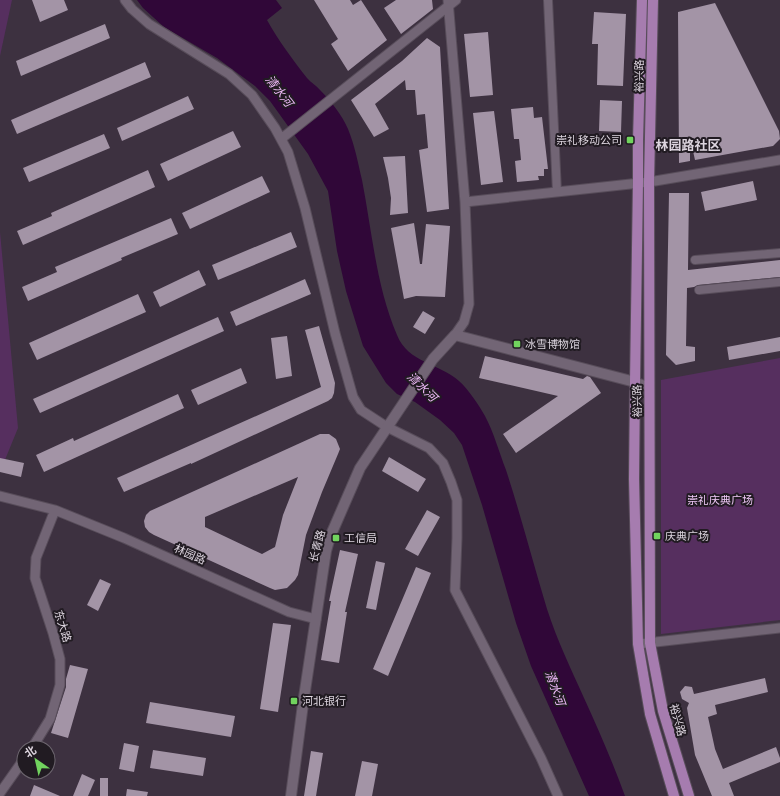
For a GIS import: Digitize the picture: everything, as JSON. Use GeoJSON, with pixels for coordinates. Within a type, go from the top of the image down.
{"type":"FeatureCollection","features":[{"type":"Feature","properties":{"kind":"main road","name":"裕兴路"},"geometry":{"type":"LineString","coordinates":[[643,0],[638,132],[644,182],[649,388],[651,536],[650,643],[662,711],[689,796]]}},
{"type":"Feature","properties":{"kind":"main road","name":"裕兴路"},"geometry":{"type":"LineString","coordinates":[[653,0],[635,382],[634,479],[638,644],[650,714],[674,796]]}},
{"type":"Feature","properties":{"kind":"main road","name":"长青路"},"geometry":{"type":"LineString","coordinates":[[291,796],[326,551],[330,537],[360,468],[433,358],[455,335]]}},
{"type":"Feature","properties":{"kind":"main road"},"geometry":{"type":"LineString","coordinates":[[455,335],[635,382]]}},
{"type":"Feature","properties":{"kind":"street"},"geometry":{"type":"LineString","coordinates":[[125,0],[132,9],[149,24],[229,74],[252,95],[281,139],[288,152],[305,208],[335,333],[353,397],[361,410],[387,427],[429,448],[443,463],[457,500],[455,590],[541,758],[558,796]]}},
{"type":"Feature","properties":{"kind":"street"},"geometry":{"type":"LineString","coordinates":[[548,0],[557,192]]}},
{"type":"Feature","properties":{"kind":"street"},"geometry":{"type":"LineString","coordinates":[[643,0],[659,0]]}},
{"type":"Feature","properties":{"kind":"street"},"geometry":{"type":"LineString","coordinates":[[281,139],[451,2]]}},
{"type":"Feature","properties":{"kind":"street"},"geometry":{"type":"LineString","coordinates":[[451,2],[465,202],[469,304],[464,322],[455,335]]}},
{"type":"Feature","properties":{"kind":"street"},"geometry":{"type":"LineString","coordinates":[[465,202],[644,182],[780,160]]}},
{"type":"Feature","properties":{"kind":"street"},"geometry":{"type":"LineString","coordinates":[[695,260],[780,253]]}},
{"type":"Feature","properties":{"kind":"street"},"geometry":{"type":"LineString","coordinates":[[699,290],[780,282]]}},
{"type":"Feature","properties":{"kind":"street"},"geometry":{"type":"LineString","coordinates":[[635,382],[649,388]]}},
{"type":"Feature","properties":{"kind":"street","name":"林园路"},"geometry":{"type":"LineString","coordinates":[[0,496],[55,510],[124,538],[289,612],[316,619]]}},
{"type":"Feature","properties":{"kind":"street","name":"东大路"},"geometry":{"type":"LineString","coordinates":[[37,740],[50,719],[60,684],[60,660],[35,578],[36,558],[55,510]]}},
{"type":"Feature","properties":{"kind":"street"},"geometry":{"type":"LineString","coordinates":[[638,644],[780,628]]}},
{"type":"Feature","properties":{"kind":"street"},"geometry":{"type":"LineString","coordinates":[[0,793],[16,770]]}},
{"type":"Feature","properties":{"kind":"green space"},"geometry":{"type":"Polygon","coordinates":[[[0,0],[12,0],[0,56],[0,0]]]}},
{"type":"Feature","properties":{"kind":"green space"},"geometry":{"type":"Polygon","coordinates":[[[0,232],[18,428],[0,472],[0,232]]]}},
{"type":"Feature","properties":{"kind":"green space","name":"崇礼庆典广场"},"geometry":{"type":"Polygon","coordinates":[[[780,358],[780,620],[661,634],[661,380],[780,358]]]}},
{"type":"Feature","properties":{"kind":"water","name":"清水河"},"geometry":{"type":"Polygon","coordinates":[[[137,0],[276,0],[282,8],[267,20],[291,57],[307,78],[336,108],[346,124],[350,135],[362,180],[379,278],[397,335],[402,344],[416,357],[451,375],[459,381],[473,397],[488,422],[506,470],[551,621],[564,654],[606,747],[625,796],[589,796],[531,666],[516,623],[482,505],[462,445],[454,433],[440,420],[415,402],[397,394],[386,383],[363,346],[346,291],[337,251],[328,191],[308,154],[270,101],[255,86],[217,58],[164,27],[143,8],[137,0]]]}},
{"type":"Feature","properties":{"kind":"building"},"geometry":{"type":"Polygon","coordinates":[[[32,0],[64,0],[68,10],[40,22],[32,0]]]}},
{"type":"Feature","properties":{"kind":"building"},"geometry":{"type":"Polygon","coordinates":[[[314,0],[350,0],[353,5],[361,0],[387,40],[348,71],[331,44],[338,39],[314,0]]]}},
{"type":"Feature","properties":{"kind":"building"},"geometry":{"type":"Polygon","coordinates":[[[396,0],[432,0],[433,9],[401,34],[384,8],[396,0]]]}},
{"type":"Feature","properties":{"kind":"building"},"geometry":{"type":"Polygon","coordinates":[[[715,3],[779,131],[780,139],[773,146],[695,160],[693,151],[690,151],[690,161],[679,163],[678,12],[715,3]]]}},
{"type":"Feature","properties":{"kind":"building"},"geometry":{"type":"Polygon","coordinates":[[[594,12],[626,14],[623,86],[597,85],[598,44],[592,44],[594,12]]]}},
{"type":"Feature","properties":{"kind":"building"},"geometry":{"type":"Polygon","coordinates":[[[105,24],[110,38],[21,76],[16,61],[105,24]]]}},
{"type":"Feature","properties":{"kind":"building"},"geometry":{"type":"Polygon","coordinates":[[[488,32],[493,95],[470,97],[464,34],[488,32]]]}},
{"type":"Feature","properties":{"kind":"building"},"geometry":{"type":"Polygon","coordinates":[[[427,38],[440,47],[449,209],[427,212],[419,150],[428,148],[425,114],[417,115],[415,90],[406,90],[405,80],[375,104],[389,129],[374,137],[351,100],[402,61],[427,38]]]}},
{"type":"Feature","properties":{"kind":"building"},"geometry":{"type":"Polygon","coordinates":[[[145,62],[151,77],[17,134],[11,120],[145,62]]]}},
{"type":"Feature","properties":{"kind":"building"},"geometry":{"type":"Polygon","coordinates":[[[188,96],[194,109],[122,141],[117,128],[188,96]]]}},
{"type":"Feature","properties":{"kind":"building"},"geometry":{"type":"Polygon","coordinates":[[[600,100],[622,101],[621,132],[599,131],[600,100]]]}},
{"type":"Feature","properties":{"kind":"building"},"geometry":{"type":"Polygon","coordinates":[[[533,107],[534,118],[542,117],[548,169],[544,169],[544,176],[538,176],[539,180],[517,182],[515,161],[521,160],[519,139],[514,139],[511,109],[533,107]]]}},
{"type":"Feature","properties":{"kind":"building"},"geometry":{"type":"Polygon","coordinates":[[[494,111],[503,182],[481,185],[473,113],[494,111]]]}},
{"type":"Feature","properties":{"kind":"building"},"geometry":{"type":"Polygon","coordinates":[[[233,131],[241,147],[168,181],[160,164],[233,131]]]}},
{"type":"Feature","properties":{"kind":"building"},"geometry":{"type":"Polygon","coordinates":[[[104,134],[110,148],[29,182],[23,168],[104,134]]]}},
{"type":"Feature","properties":{"kind":"building"},"geometry":{"type":"Polygon","coordinates":[[[405,156],[408,213],[390,215],[391,198],[383,157],[405,156]]]}},
{"type":"Feature","properties":{"kind":"building"},"geometry":{"type":"Polygon","coordinates":[[[148,170],[155,187],[23,245],[17,231],[52,216],[51,213],[148,170]]]}},
{"type":"Feature","properties":{"kind":"building"},"geometry":{"type":"Polygon","coordinates":[[[262,176],[270,192],[190,229],[182,213],[262,176]]]}},
{"type":"Feature","properties":{"kind":"building"},"geometry":{"type":"Polygon","coordinates":[[[753,181],[757,200],[705,211],[701,192],[753,181]]]}},
{"type":"Feature","properties":{"kind":"building"},"geometry":{"type":"Polygon","coordinates":[[[669,193],[689,193],[688,270],[780,260],[780,277],[698,285],[687,288],[686,346],[695,347],[695,361],[676,365],[666,355],[669,193]]]}},
{"type":"Feature","properties":{"kind":"building"},"geometry":{"type":"Polygon","coordinates":[[[171,218],[178,234],[121,258],[122,260],[28,301],[22,287],[57,272],[55,267],[171,218]]]}},
{"type":"Feature","properties":{"kind":"building"},"geometry":{"type":"Polygon","coordinates":[[[414,223],[420,264],[422,264],[426,224],[450,226],[445,297],[416,296],[404,299],[391,228],[414,223]]]}},
{"type":"Feature","properties":{"kind":"building"},"geometry":{"type":"Polygon","coordinates":[[[291,232],[297,247],[218,280],[212,265],[291,232]]]}},
{"type":"Feature","properties":{"kind":"building"},"geometry":{"type":"Polygon","coordinates":[[[199,270],[206,285],[160,307],[153,292],[199,270]]]}},
{"type":"Feature","properties":{"kind":"building"},"geometry":{"type":"Polygon","coordinates":[[[305,279],[311,294],[236,326],[230,312],[305,279]]]}},
{"type":"Feature","properties":{"kind":"building"},"geometry":{"type":"Polygon","coordinates":[[[138,294],[146,312],[37,360],[29,343],[138,294]]]}},
{"type":"Feature","properties":{"kind":"building"},"geometry":{"type":"Polygon","coordinates":[[[423,311],[435,318],[425,334],[413,327],[423,311]]]}},
{"type":"Feature","properties":{"kind":"building"},"geometry":{"type":"Polygon","coordinates":[[[218,317],[224,331],[40,413],[33,399],[218,317]]]}},
{"type":"Feature","properties":{"kind":"building"},"geometry":{"type":"Polygon","coordinates":[[[319,326],[335,383],[332,398],[191,464],[124,492],[117,478],[321,387],[305,330],[319,326]]]}},
{"type":"Feature","properties":{"kind":"building"},"geometry":{"type":"Polygon","coordinates":[[[287,336],[292,376],[276,379],[271,338],[287,336]]]}},
{"type":"Feature","properties":{"kind":"building"},"geometry":{"type":"Polygon","coordinates":[[[780,337],[780,351],[729,360],[727,347],[780,337]]]}},
{"type":"Feature","properties":{"kind":"building"},"geometry":{"type":"Polygon","coordinates":[[[485,356],[583,379],[587,376],[590,377],[601,393],[516,453],[503,434],[558,396],[479,378],[485,356]]]}},
{"type":"Feature","properties":{"kind":"building"},"geometry":{"type":"Polygon","coordinates":[[[241,368],[247,383],[198,405],[191,390],[241,368]]]}},
{"type":"Feature","properties":{"kind":"building"},"geometry":{"type":"Polygon","coordinates":[[[178,394],[184,408],[44,472],[36,455],[73,438],[74,441],[178,394]]]}},
{"type":"Feature","properties":{"kind":"building"},"geometry":{"type":"Polygon","coordinates":[[[320,434],[329,434],[336,439],[340,449],[306,535],[298,575],[287,588],[275,590],[154,535],[145,527],[144,521],[146,515],[150,511],[320,434]],[[298,477],[205,517],[205,527],[262,554],[275,547],[283,515],[298,477]]]}},
{"type":"Feature","properties":{"kind":"building"},"geometry":{"type":"Polygon","coordinates":[[[389,457],[426,479],[418,492],[382,471],[389,457]]]}},
{"type":"Feature","properties":{"kind":"building"},"geometry":{"type":"Polygon","coordinates":[[[0,458],[24,463],[21,477],[0,472],[0,458]]]}},
{"type":"Feature","properties":{"kind":"building"},"geometry":{"type":"Polygon","coordinates":[[[427,510],[440,517],[418,556],[405,549],[427,510]]]}},
{"type":"Feature","properties":{"kind":"building"},"geometry":{"type":"Polygon","coordinates":[[[340,550],[358,554],[345,612],[347,612],[339,663],[321,660],[331,601],[329,601],[340,550]]]}},
{"type":"Feature","properties":{"kind":"building"},"geometry":{"type":"Polygon","coordinates":[[[376,561],[385,563],[376,610],[366,608],[376,561]]]}},
{"type":"Feature","properties":{"kind":"building"},"geometry":{"type":"Polygon","coordinates":[[[416,567],[431,573],[388,676],[373,669],[416,567]]]}},
{"type":"Feature","properties":{"kind":"building"},"geometry":{"type":"Polygon","coordinates":[[[100,579],[111,584],[98,611],[87,605],[100,579]]]}},
{"type":"Feature","properties":{"kind":"building"},"geometry":{"type":"Polygon","coordinates":[[[273,623],[291,625],[278,712],[260,709],[273,623]]]}},
{"type":"Feature","properties":{"kind":"building"},"geometry":{"type":"Polygon","coordinates":[[[70,665],[88,669],[68,738],[51,733],[66,687],[66,679],[70,665]]]}},
{"type":"Feature","properties":{"kind":"building"},"geometry":{"type":"Polygon","coordinates":[[[765,678],[768,692],[715,705],[717,714],[708,717],[715,749],[723,769],[776,747],[780,762],[729,783],[734,796],[712,796],[695,755],[687,708],[689,703],[682,699],[680,692],[685,686],[692,687],[694,694],[765,678]]]}},
{"type":"Feature","properties":{"kind":"building"},"geometry":{"type":"Polygon","coordinates":[[[150,702],[235,716],[231,737],[146,723],[150,702]]]}},
{"type":"Feature","properties":{"kind":"building"},"geometry":{"type":"Polygon","coordinates":[[[124,743],[139,746],[134,772],[119,769],[124,743]]]}},
{"type":"Feature","properties":{"kind":"building"},"geometry":{"type":"Polygon","coordinates":[[[153,750],[206,758],[203,776],[150,768],[153,750]]]}},
{"type":"Feature","properties":{"kind":"building"},"geometry":{"type":"Polygon","coordinates":[[[311,751],[323,753],[316,796],[304,796],[311,751]]]}},
{"type":"Feature","properties":{"kind":"building"},"geometry":{"type":"Polygon","coordinates":[[[362,761],[378,764],[372,796],[355,796],[362,761]]]}},
{"type":"Feature","properties":{"kind":"building"},"geometry":{"type":"Polygon","coordinates":[[[82,774],[95,780],[88,796],[73,796],[82,774]]]}},
{"type":"Feature","properties":{"kind":"building"},"geometry":{"type":"Polygon","coordinates":[[[100,778],[108,778],[108,796],[100,796],[100,778]]]}},
{"type":"Feature","properties":{"kind":"building"},"geometry":{"type":"Polygon","coordinates":[[[34,785],[60,796],[30,796],[34,785]]]}},
{"type":"Feature","properties":{"kind":"building"},"geometry":{"type":"Polygon","coordinates":[[[127,789],[148,792],[147,796],[126,796],[127,789]]]}},
{"type":"Feature","properties":{"kind":"place","name":"崇礼移动公司"},"geometry":{"type":"Point","coordinates":[630,140]}},
{"type":"Feature","properties":{"kind":"place","name":"冰雪博物馆"},"geometry":{"type":"Point","coordinates":[517,344]}},
{"type":"Feature","properties":{"kind":"place","name":"庆典广场"},"geometry":{"type":"Point","coordinates":[657,536]}},
{"type":"Feature","properties":{"kind":"place","name":"工信局"},"geometry":{"type":"Point","coordinates":[336,538]}},
{"type":"Feature","properties":{"kind":"place","name":"河北银行"},"geometry":{"type":"Point","coordinates":[294,701]}},
{"type":"Feature","properties":{"kind":"district","name":"林园路社区"},"geometry":{"type":"Point","coordinates":[688,145]}}]}
